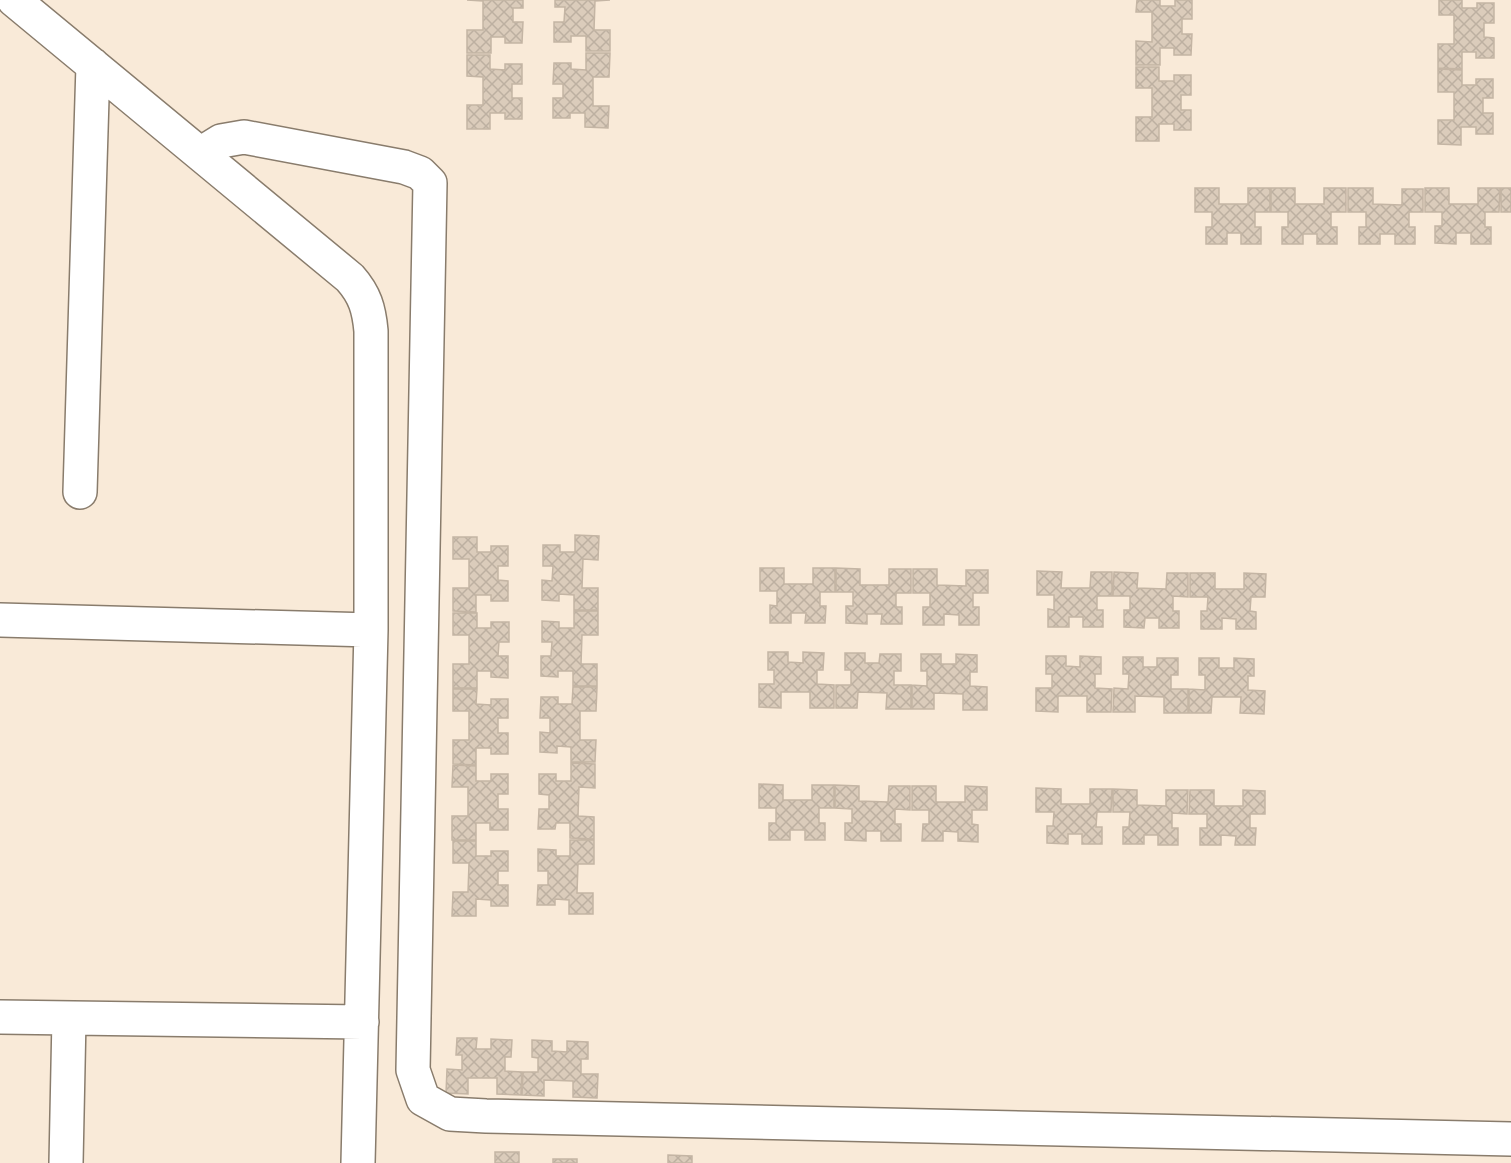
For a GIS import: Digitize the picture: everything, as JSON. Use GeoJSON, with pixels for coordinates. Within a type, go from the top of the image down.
{"type":"FeatureCollection","features":[{"type":"Feature","properties":{"kind":"street"},"geometry":{"type":"LineString","coordinates":[[14,0],[350,278],[362,292],[369,309],[371,331],[371,630],[358,1163]]}},
{"type":"Feature","properties":{"kind":"street"},"geometry":{"type":"LineString","coordinates":[[80,492],[93,65]]}},
{"type":"Feature","properties":{"kind":"street"},"geometry":{"type":"LineString","coordinates":[[200,154],[221,141],[244,137],[404,167],[420,173],[429,183],[413,1070],[423,1099],[450,1114],[486,1116],[1511,1139]]}},
{"type":"Feature","properties":{"kind":"street"},"geometry":{"type":"LineString","coordinates":[[0,620],[371,630]]}},
{"type":"Feature","properties":{"kind":"street"},"geometry":{"type":"LineString","coordinates":[[0,1017],[362,1022]]}},
{"type":"Feature","properties":{"kind":"street"},"geometry":{"type":"LineString","coordinates":[[66,1163],[69,1018]]}},
{"type":"Feature","properties":{"kind":"building"},"geometry":{"type":"Polygon","coordinates":[[[467,0],[523,0],[523,8],[513,8],[513,22],[523,22],[522,43],[505,43],[505,37],[491,37],[491,53],[467,53],[467,30],[483,30],[483,1],[467,0]]]}},
{"type":"Feature","properties":{"kind":"building"},"geometry":{"type":"Polygon","coordinates":[[[555,0],[610,0],[595,1],[594,30],[610,30],[610,51],[586,51],[586,36],[571,36],[571,42],[554,42],[554,22],[564,22],[565,7],[555,7],[555,0]]]}},
{"type":"Feature","properties":{"kind":"building"},"geometry":{"type":"Polygon","coordinates":[[[1137,0],[1160,0],[1160,6],[1175,6],[1175,0],[1192,0],[1192,19],[1182,19],[1182,34],[1192,34],[1191,55],[1174,55],[1174,48],[1160,48],[1160,65],[1136,65],[1136,41],[1152,42],[1152,12],[1136,12],[1137,0]]]}},
{"type":"Feature","properties":{"kind":"building"},"geometry":{"type":"Polygon","coordinates":[[[1439,0],[1462,0],[1462,8],[1477,8],[1477,3],[1494,3],[1494,23],[1484,23],[1484,37],[1494,38],[1494,58],[1476,58],[1476,52],[1462,52],[1462,69],[1438,68],[1438,44],[1454,44],[1454,15],[1439,15],[1439,0]]]}},
{"type":"Feature","properties":{"kind":"building"},"geometry":{"type":"Polygon","coordinates":[[[586,53],[610,53],[609,77],[593,77],[593,106],[609,106],[608,128],[585,127],[585,113],[570,113],[570,118],[553,118],[553,98],[563,98],[563,84],[553,84],[554,63],[571,63],[571,69],[586,70],[586,53]]]}},
{"type":"Feature","properties":{"kind":"building"},"geometry":{"type":"Polygon","coordinates":[[[467,55],[490,55],[490,69],[505,70],[505,64],[522,64],[522,84],[512,84],[512,98],[522,98],[522,119],[505,119],[505,113],[490,113],[490,129],[467,129],[467,105],[483,105],[483,77],[467,76],[467,55]]]}},
{"type":"Feature","properties":{"kind":"building"},"geometry":{"type":"Polygon","coordinates":[[[1136,67],[1159,67],[1159,81],[1174,81],[1174,75],[1191,75],[1191,95],[1181,95],[1181,110],[1191,110],[1191,130],[1174,130],[1174,124],[1159,124],[1159,141],[1136,141],[1136,117],[1152,117],[1152,88],[1136,88],[1136,67]]]}},
{"type":"Feature","properties":{"kind":"building"},"geometry":{"type":"Polygon","coordinates":[[[1438,69],[1462,70],[1462,85],[1476,85],[1476,79],[1493,79],[1493,98],[1483,98],[1483,113],[1493,113],[1493,134],[1476,134],[1476,127],[1461,127],[1461,145],[1438,144],[1438,120],[1454,120],[1454,92],[1438,92],[1438,69]]]}},
{"type":"Feature","properties":{"kind":"building"},"geometry":{"type":"Polygon","coordinates":[[[1195,188],[1219,188],[1219,204],[1248,204],[1248,188],[1270,188],[1270,212],[1255,212],[1255,227],[1261,227],[1261,244],[1241,244],[1241,233],[1227,233],[1227,244],[1206,244],[1206,227],[1212,227],[1212,212],[1195,212],[1195,188]]]}},
{"type":"Feature","properties":{"kind":"building"},"geometry":{"type":"Polygon","coordinates":[[[1271,188],[1295,188],[1295,204],[1324,204],[1324,188],[1346,188],[1346,212],[1331,212],[1331,227],[1337,227],[1337,244],[1317,244],[1317,234],[1303,234],[1303,244],[1282,244],[1282,227],[1288,227],[1288,212],[1271,212],[1271,188]]]}},
{"type":"Feature","properties":{"kind":"building"},"geometry":{"type":"Polygon","coordinates":[[[1348,188],[1373,188],[1373,204],[1402,205],[1402,189],[1423,189],[1423,212],[1409,212],[1409,227],[1415,227],[1415,244],[1395,244],[1395,234],[1380,234],[1380,244],[1359,244],[1359,227],[1366,227],[1366,212],[1348,212],[1348,188]]]}},
{"type":"Feature","properties":{"kind":"building"},"geometry":{"type":"Polygon","coordinates":[[[1425,188],[1449,188],[1449,204],[1478,204],[1478,188],[1500,188],[1499,212],[1485,212],[1485,227],[1491,227],[1491,244],[1471,244],[1471,233],[1456,233],[1456,244],[1435,243],[1435,226],[1442,226],[1442,212],[1425,212],[1425,188]]]}},
{"type":"Feature","properties":{"kind":"building"},"geometry":{"type":"Polygon","coordinates":[[[1501,188],[1511,188],[1511,212],[1501,212],[1501,188]]]}},
{"type":"Feature","properties":{"kind":"building"},"geometry":{"type":"Polygon","coordinates":[[[575,535],[599,536],[598,560],[583,559],[582,588],[598,588],[598,610],[574,610],[574,595],[559,594],[559,601],[542,600],[542,580],[552,581],[553,566],[543,566],[543,545],[560,545],[560,552],[575,552],[575,535]]]}},
{"type":"Feature","properties":{"kind":"building"},"geometry":{"type":"Polygon","coordinates":[[[453,537],[477,537],[477,552],[491,552],[491,546],[508,546],[508,566],[498,566],[498,580],[508,581],[508,601],[491,601],[491,595],[476,595],[476,612],[453,611],[453,588],[469,588],[469,559],[453,559],[453,537]]]}},
{"type":"Feature","properties":{"kind":"building"},"geometry":{"type":"Polygon","coordinates":[[[760,568],[784,568],[784,584],[813,584],[813,568],[835,568],[835,592],[820,592],[820,606],[826,606],[825,623],[805,623],[806,613],[791,613],[791,623],[770,623],[770,605],[777,606],[777,591],[760,591],[760,568]]]}},
{"type":"Feature","properties":{"kind":"building"},"geometry":{"type":"Polygon","coordinates":[[[836,568],[860,569],[860,585],[889,585],[889,569],[911,569],[911,593],[896,593],[896,607],[902,607],[902,624],[881,624],[882,614],[867,614],[867,624],[846,623],[846,606],[853,606],[853,592],[836,592],[836,568]]]}},
{"type":"Feature","properties":{"kind":"building"},"geometry":{"type":"Polygon","coordinates":[[[913,569],[937,569],[937,585],[966,586],[966,570],[988,570],[988,593],[973,593],[973,607],[979,607],[979,625],[959,625],[959,615],[944,614],[944,625],[923,625],[923,607],[930,607],[930,593],[913,593],[913,569]]]}},
{"type":"Feature","properties":{"kind":"building"},"geometry":{"type":"Polygon","coordinates":[[[1037,571],[1062,572],[1061,588],[1090,588],[1091,572],[1112,572],[1112,596],[1097,596],[1097,610],[1103,610],[1103,627],[1083,627],[1083,617],[1069,617],[1069,627],[1048,627],[1048,609],[1054,610],[1054,595],[1037,595],[1037,571]]]}},
{"type":"Feature","properties":{"kind":"building"},"geometry":{"type":"Polygon","coordinates":[[[1114,572],[1138,573],[1137,588],[1166,589],[1167,573],[1188,573],[1188,597],[1173,596],[1173,611],[1179,611],[1179,628],[1159,628],[1159,618],[1145,618],[1144,628],[1124,627],[1124,610],[1130,610],[1130,596],[1113,596],[1114,572]]]}},
{"type":"Feature","properties":{"kind":"building"},"geometry":{"type":"Polygon","coordinates":[[[1190,573],[1215,573],[1215,589],[1244,589],[1244,573],[1266,574],[1265,597],[1251,597],[1250,611],[1256,612],[1256,629],[1236,629],[1236,619],[1222,618],[1222,629],[1201,629],[1201,611],[1207,611],[1208,597],[1190,597],[1190,573]]]}},
{"type":"Feature","properties":{"kind":"building"},"geometry":{"type":"Polygon","coordinates":[[[574,611],[598,611],[598,635],[582,635],[581,664],[597,664],[597,686],[573,686],[573,671],[558,671],[558,677],[541,676],[541,656],[551,656],[552,642],[542,642],[542,621],[559,622],[559,628],[574,628],[574,611]]]}},
{"type":"Feature","properties":{"kind":"building"},"geometry":{"type":"Polygon","coordinates":[[[453,613],[477,613],[477,628],[491,628],[491,622],[509,622],[509,642],[499,642],[498,656],[508,656],[508,678],[491,677],[491,671],[477,671],[477,688],[453,688],[453,664],[469,664],[469,635],[453,635],[453,613]]]}},
{"type":"Feature","properties":{"kind":"building"},"geometry":{"type":"Polygon","coordinates":[[[768,652],[788,652],[788,662],[803,663],[803,652],[824,653],[823,670],[817,670],[817,684],[834,685],[834,708],[810,708],[810,692],[781,692],[781,708],[759,707],[759,684],[774,684],[774,670],[768,670],[768,652]]]}},
{"type":"Feature","properties":{"kind":"building"},"geometry":{"type":"Polygon","coordinates":[[[845,653],[865,653],[865,663],[879,663],[880,654],[901,654],[901,671],[894,671],[894,685],[911,685],[911,709],[886,709],[887,693],[858,692],[857,708],[836,708],[836,685],[851,685],[851,670],[845,670],[845,653]]]}},
{"type":"Feature","properties":{"kind":"building"},"geometry":{"type":"Polygon","coordinates":[[[921,654],[941,654],[941,664],[956,664],[956,654],[977,655],[977,672],[970,672],[970,686],[987,687],[987,710],[963,710],[963,694],[934,693],[934,709],[912,709],[912,685],[927,686],[927,671],[921,671],[921,654]]]}},
{"type":"Feature","properties":{"kind":"building"},"geometry":{"type":"Polygon","coordinates":[[[1046,656],[1066,656],[1066,666],[1080,667],[1080,656],[1101,657],[1101,674],[1095,674],[1095,688],[1112,689],[1111,712],[1087,712],[1087,696],[1058,696],[1058,712],[1036,711],[1036,688],[1052,688],[1052,674],[1046,674],[1046,656]]]}},
{"type":"Feature","properties":{"kind":"building"},"geometry":{"type":"Polygon","coordinates":[[[1123,657],[1143,657],[1143,667],[1157,667],[1157,658],[1178,658],[1178,675],[1171,675],[1171,689],[1188,689],[1188,713],[1164,713],[1164,697],[1135,696],[1135,712],[1113,712],[1114,688],[1128,689],[1129,674],[1123,674],[1123,657]]]}},
{"type":"Feature","properties":{"kind":"building"},"geometry":{"type":"Polygon","coordinates":[[[1199,658],[1219,658],[1219,668],[1234,668],[1234,658],[1254,659],[1254,676],[1248,676],[1248,690],[1265,691],[1264,714],[1240,713],[1241,697],[1212,697],[1211,713],[1189,713],[1189,689],[1205,690],[1205,675],[1199,675],[1199,658]]]}},
{"type":"Feature","properties":{"kind":"building"},"geometry":{"type":"Polygon","coordinates":[[[573,687],[597,687],[596,711],[580,711],[580,740],[596,740],[595,762],[571,762],[571,747],[557,746],[557,753],[540,752],[540,732],[550,733],[550,718],[540,718],[541,697],[558,697],[558,704],[572,704],[573,687]]]}},
{"type":"Feature","properties":{"kind":"building"},"geometry":{"type":"Polygon","coordinates":[[[453,689],[477,689],[476,704],[491,705],[491,699],[508,699],[508,718],[498,718],[498,733],[508,733],[508,754],[491,754],[491,748],[476,748],[476,765],[453,764],[453,740],[469,740],[469,711],[453,711],[453,689]]]}},
{"type":"Feature","properties":{"kind":"building"},"geometry":{"type":"Polygon","coordinates":[[[571,763],[595,764],[595,788],[579,787],[578,816],[594,817],[594,839],[570,838],[570,823],[556,823],[555,829],[538,829],[539,809],[549,809],[549,795],[539,794],[539,774],[556,774],[556,781],[571,781],[571,763]]]}},
{"type":"Feature","properties":{"kind":"building"},"geometry":{"type":"Polygon","coordinates":[[[453,765],[476,766],[476,781],[491,781],[491,774],[508,774],[508,794],[498,794],[498,809],[508,809],[508,830],[490,830],[490,823],[476,823],[476,840],[452,840],[452,816],[468,816],[468,787],[452,787],[453,765]]]}},
{"type":"Feature","properties":{"kind":"building"},"geometry":{"type":"Polygon","coordinates":[[[759,784],[783,785],[783,800],[812,800],[812,785],[834,785],[834,808],[819,808],[819,823],[825,823],[825,840],[805,840],[805,830],[790,830],[790,840],[769,840],[769,823],[776,823],[776,808],[759,808],[759,784]]]}},
{"type":"Feature","properties":{"kind":"building"},"geometry":{"type":"Polygon","coordinates":[[[835,785],[859,786],[859,801],[888,802],[889,786],[910,786],[910,810],[895,809],[895,824],[901,824],[901,841],[881,841],[881,831],[866,831],[866,841],[845,840],[845,823],[852,823],[852,809],[835,808],[835,785]]]}},
{"type":"Feature","properties":{"kind":"building"},"geometry":{"type":"Polygon","coordinates":[[[912,786],[936,786],[936,802],[965,802],[965,786],[987,787],[987,810],[972,810],[972,824],[978,825],[978,842],[958,841],[958,832],[943,831],[943,841],[922,841],[923,824],[929,824],[929,810],[912,810],[912,786]]]}},
{"type":"Feature","properties":{"kind":"building"},"geometry":{"type":"Polygon","coordinates":[[[1036,788],[1061,789],[1061,804],[1090,804],[1090,789],[1112,789],[1111,812],[1097,812],[1096,827],[1102,827],[1102,844],[1082,844],[1082,834],[1068,834],[1068,844],[1047,843],[1047,826],[1053,826],[1054,812],[1036,812],[1036,788]]]}},
{"type":"Feature","properties":{"kind":"building"},"geometry":{"type":"Polygon","coordinates":[[[1113,789],[1137,790],[1137,805],[1166,806],[1166,790],[1188,790],[1187,814],[1172,813],[1172,828],[1178,828],[1178,845],[1158,845],[1158,835],[1144,835],[1144,844],[1123,844],[1123,827],[1129,827],[1130,812],[1113,812],[1113,789]]]}},
{"type":"Feature","properties":{"kind":"building"},"geometry":{"type":"Polygon","coordinates":[[[1190,790],[1214,790],[1214,806],[1243,806],[1243,790],[1265,791],[1265,814],[1250,814],[1250,828],[1256,828],[1255,845],[1235,845],[1236,836],[1221,835],[1221,845],[1200,845],[1200,828],[1207,828],[1207,814],[1189,814],[1190,790]]]}},
{"type":"Feature","properties":{"kind":"building"},"geometry":{"type":"Polygon","coordinates":[[[570,840],[594,840],[594,864],[578,864],[577,893],[593,893],[593,914],[569,914],[569,900],[555,899],[555,905],[537,905],[538,885],[548,885],[548,871],[538,871],[538,849],[556,850],[556,856],[570,856],[570,840]]]}},
{"type":"Feature","properties":{"kind":"building"},"geometry":{"type":"Polygon","coordinates":[[[453,841],[476,841],[476,856],[491,856],[491,851],[508,851],[508,871],[498,871],[498,885],[508,885],[508,906],[491,906],[491,900],[476,899],[476,916],[452,916],[453,892],[468,892],[469,863],[453,863],[453,841]]]}},
{"type":"Feature","properties":{"kind":"building"},"geometry":{"type":"Polygon","coordinates":[[[457,1038],[477,1038],[476,1049],[491,1049],[491,1039],[512,1040],[511,1057],[505,1057],[505,1071],[522,1072],[521,1095],[497,1094],[497,1078],[468,1078],[468,1094],[446,1093],[447,1069],[462,1070],[462,1055],[456,1055],[457,1038]]]}},
{"type":"Feature","properties":{"kind":"building"},"geometry":{"type":"Polygon","coordinates":[[[532,1040],[552,1041],[552,1051],[567,1052],[567,1041],[588,1042],[588,1059],[581,1059],[581,1074],[598,1074],[597,1098],[573,1097],[573,1081],[544,1080],[544,1096],[522,1095],[523,1072],[538,1072],[538,1058],[532,1057],[532,1040]]]}},
{"type":"Feature","properties":{"kind":"building"},"geometry":{"type":"Polygon","coordinates":[[[495,1152],[519,1152],[519,1163],[495,1163],[495,1152]]]}},
{"type":"Feature","properties":{"kind":"building"},"geometry":{"type":"Polygon","coordinates":[[[668,1155],[692,1156],[692,1163],[668,1163],[668,1155]]]}},
{"type":"Feature","properties":{"kind":"building"},"geometry":{"type":"Polygon","coordinates":[[[553,1159],[577,1159],[577,1163],[553,1163],[553,1159]]]}}]}
